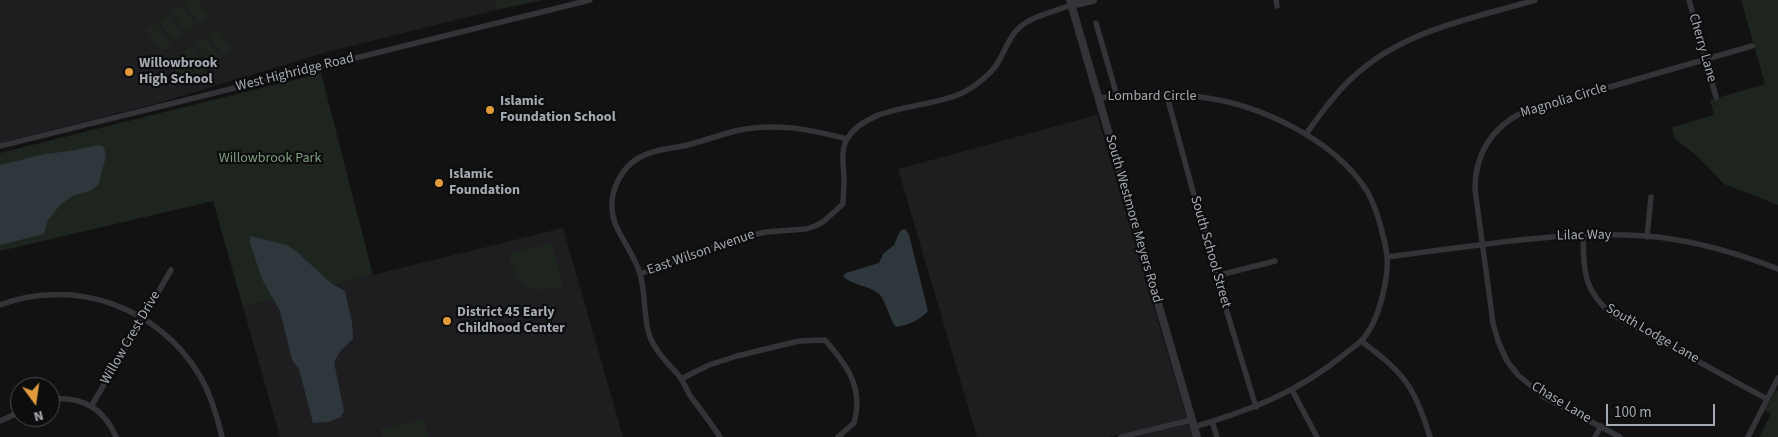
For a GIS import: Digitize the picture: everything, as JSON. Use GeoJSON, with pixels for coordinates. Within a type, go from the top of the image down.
{"type":"FeatureCollection","features":[{"type":"Feature","properties":{"kind":"street","name":"West Highridge Road"},"geometry":{"type":"LineString","coordinates":[[0,146],[590,0]]}},
{"type":"Feature","properties":{"kind":"street"},"geometry":{"type":"LineString","coordinates":[[720,437],[681,379],[660,356],[649,335],[640,274],[615,221],[612,208],[619,178],[629,166],[641,156],[650,153],[680,147],[735,131],[766,126],[816,131],[847,140],[861,124],[873,117],[942,100],[963,92],[996,66],[1017,30],[1031,20],[1070,3],[1093,0]]}},
{"type":"Feature","properties":{"kind":"street"},"geometry":{"type":"LineString","coordinates":[[1306,134],[1347,82],[1387,51],[1423,33],[1535,0]]}},
{"type":"Feature","properties":{"kind":"street","name":"Cherry Lane"},"geometry":{"type":"LineString","coordinates":[[1688,0],[1716,97]]}},
{"type":"Feature","properties":{"kind":"street","name":"South Westmore Meyers Road"},"geometry":{"type":"LineString","coordinates":[[1070,3],[1197,437]]}},
{"type":"Feature","properties":{"kind":"street"},"geometry":{"type":"LineString","coordinates":[[1096,23],[1117,96]]}},
{"type":"Feature","properties":{"kind":"street","name":"Magnolia Circle"},"geometry":{"type":"LineString","coordinates":[[1483,245],[1475,176],[1481,150],[1502,126],[1523,112],[1752,46]]}},
{"type":"Feature","properties":{"kind":"street","name":"Lombard Circle"},"geometry":{"type":"LineString","coordinates":[[1098,98],[1117,96],[1201,97],[1240,106],[1306,134],[1344,164],[1367,192],[1380,223],[1387,257],[1386,276],[1381,302],[1374,318],[1361,341],[1332,364],[1292,390],[1256,407],[1212,421],[1121,437]]}},
{"type":"Feature","properties":{"kind":"street","name":"South School Street"},"geometry":{"type":"LineString","coordinates":[[1167,96],[1216,276],[1256,407]]}},
{"type":"Feature","properties":{"kind":"street","name":"East Wilson Avenue"},"geometry":{"type":"LineString","coordinates":[[640,274],[740,238],[766,232],[806,229],[823,222],[843,204],[844,181],[842,163],[847,140]]}},
{"type":"Feature","properties":{"kind":"street"},"geometry":{"type":"LineString","coordinates":[[1646,236],[1651,197]]}},
{"type":"Feature","properties":{"kind":"street","name":"Lilac Way"},"geometry":{"type":"LineString","coordinates":[[1387,257],[1553,236],[1627,235],[1646,236],[1705,246],[1778,269]]}},
{"type":"Feature","properties":{"kind":"street","name":"South Lodge Lane"},"geometry":{"type":"LineString","coordinates":[[1583,236],[1585,276],[1592,293],[1604,308],[1613,315],[1767,399]]}},
{"type":"Feature","properties":{"kind":"street","name":"Chase Lane"},"geometry":{"type":"LineString","coordinates":[[1483,245],[1493,323],[1498,341],[1507,361],[1518,375],[1544,397],[1620,437]]}},
{"type":"Feature","properties":{"kind":"street"},"geometry":{"type":"LineString","coordinates":[[1216,276],[1275,260]]}},
{"type":"Feature","properties":{"kind":"street","name":"Willow Crest Drive"},"geometry":{"type":"LineString","coordinates":[[92,406],[171,270]]}},
{"type":"Feature","properties":{"kind":"street"},"geometry":{"type":"LineString","coordinates":[[0,305],[42,295],[78,295],[100,300],[143,317],[176,344],[200,375],[213,404],[222,437]]}},
{"type":"Feature","properties":{"kind":"street"},"geometry":{"type":"LineString","coordinates":[[681,379],[719,361],[799,341],[825,340],[846,366],[857,398],[854,424],[838,437]]}},
{"type":"Feature","properties":{"kind":"street"},"geometry":{"type":"LineString","coordinates":[[1361,341],[1391,364],[1409,385],[1420,407],[1430,437]]}},
{"type":"Feature","properties":{"kind":"street"},"geometry":{"type":"LineString","coordinates":[[1748,437],[1778,378]]}},
{"type":"Feature","properties":{"kind":"street"},"geometry":{"type":"LineString","coordinates":[[1292,390],[1317,437]]}},
{"type":"Feature","properties":{"kind":"street"},"geometry":{"type":"LineString","coordinates":[[60,399],[69,399],[92,406],[111,425],[116,437]]}},
{"type":"Feature","properties":{"kind":"street"},"geometry":{"type":"LineString","coordinates":[[1212,421],[1217,437]]}},
{"type":"Feature","properties":{"kind":"street"},"geometry":{"type":"LineString","coordinates":[[1595,437],[1601,426]]}},
{"type":"Feature","properties":{"kind":"shaded area","name":"Willowbrook High School"},"geometry":{"type":"Polygon","coordinates":[[[0,0],[494,0],[496,10],[327,52],[155,104],[0,143],[0,0]]]}},
{"type":"Feature","properties":{"kind":"shaded area"},"geometry":{"type":"Polygon","coordinates":[[[1097,115],[1187,419],[1108,437],[977,437],[898,169],[1097,115]]]}},
{"type":"Feature","properties":{"kind":"shaded area"},"geometry":{"type":"Polygon","coordinates":[[[99,145],[104,147],[106,157],[98,185],[90,191],[72,196],[60,205],[48,220],[44,234],[0,245],[0,165],[45,154],[99,145]]]}},
{"type":"Feature","properties":{"kind":"shaded area"},"geometry":{"type":"Polygon","coordinates":[[[563,228],[623,437],[280,437],[243,307],[563,228]]]}},
{"type":"Feature","properties":{"kind":"shaded area"},"geometry":{"type":"Polygon","coordinates":[[[904,229],[909,235],[928,311],[914,322],[897,327],[894,325],[884,301],[877,292],[851,282],[843,276],[846,273],[879,263],[883,254],[894,245],[900,231],[904,229]]]}},
{"type":"Feature","properties":{"kind":"shaded area"},"geometry":{"type":"Polygon","coordinates":[[[250,236],[287,245],[331,283],[345,291],[352,322],[353,339],[341,350],[334,362],[344,411],[341,417],[328,422],[313,423],[299,369],[292,360],[280,311],[262,279],[250,243],[250,236]]]}},
{"type":"Feature","properties":{"kind":"shaded area"},"geometry":{"type":"Polygon","coordinates":[[[1189,424],[1193,437],[1133,437],[1189,424]]]}},
{"type":"Feature","properties":{"kind":"green space"},"geometry":{"type":"Polygon","coordinates":[[[187,0],[197,0],[209,16],[199,23],[184,2],[187,0]]]}},
{"type":"Feature","properties":{"kind":"green space"},"geometry":{"type":"Polygon","coordinates":[[[494,0],[543,0],[496,10],[494,0]]]}},
{"type":"Feature","properties":{"kind":"green space"},"geometry":{"type":"Polygon","coordinates":[[[1741,0],[1778,0],[1778,205],[1724,184],[1696,155],[1675,139],[1672,127],[1714,115],[1710,100],[1765,84],[1741,0]]]}},
{"type":"Feature","properties":{"kind":"green space"},"geometry":{"type":"Polygon","coordinates":[[[181,5],[196,25],[186,32],[171,12],[181,5]]]}},
{"type":"Feature","properties":{"kind":"green space"},"geometry":{"type":"Polygon","coordinates":[[[168,14],[184,34],[174,41],[159,21],[168,14]]]}},
{"type":"Feature","properties":{"kind":"green space"},"geometry":{"type":"Polygon","coordinates":[[[156,23],[171,44],[162,51],[146,30],[156,23]]]}},
{"type":"Feature","properties":{"kind":"green space"},"geometry":{"type":"Polygon","coordinates":[[[217,28],[232,48],[223,55],[208,35],[217,28]]]}},
{"type":"Feature","properties":{"kind":"green space"},"geometry":{"type":"Polygon","coordinates":[[[205,37],[220,57],[210,65],[195,44],[205,37]]]}},
{"type":"Feature","properties":{"kind":"green space"},"geometry":{"type":"Polygon","coordinates":[[[192,46],[208,67],[198,74],[183,53],[192,46]]]}},
{"type":"Feature","properties":{"kind":"green space"},"geometry":{"type":"Polygon","coordinates":[[[180,55],[195,76],[185,83],[170,62],[180,55]]]}},
{"type":"Feature","properties":{"kind":"green space","name":"Willowbrook Park"},"geometry":{"type":"Polygon","coordinates":[[[321,73],[373,275],[243,307],[213,201],[0,251],[0,153],[321,73]]]}},
{"type":"Feature","properties":{"kind":"green space"},"geometry":{"type":"Polygon","coordinates":[[[551,243],[563,286],[541,290],[526,286],[516,275],[509,254],[551,243]]]}},
{"type":"Feature","properties":{"kind":"green space"},"geometry":{"type":"Polygon","coordinates":[[[1776,390],[1778,391],[1778,437],[1759,437],[1771,414],[1765,410],[1776,390]]]}},
{"type":"Feature","properties":{"kind":"green space"},"geometry":{"type":"Polygon","coordinates":[[[424,419],[428,437],[382,437],[380,429],[424,419]]]}},
{"type":"Feature","properties":{"kind":"place","name":"Willowbrook High School"},"geometry":{"type":"Point","coordinates":[129,72]}},
{"type":"Feature","properties":{"kind":"place","name":"Islamic Foundation School"},"geometry":{"type":"Point","coordinates":[490,110]}},
{"type":"Feature","properties":{"kind":"place","name":"Islamic Foundation"},"geometry":{"type":"Point","coordinates":[439,183]}},
{"type":"Feature","properties":{"kind":"place","name":"District 45 Early Childhood Center"},"geometry":{"type":"Point","coordinates":[447,321]}}]}
